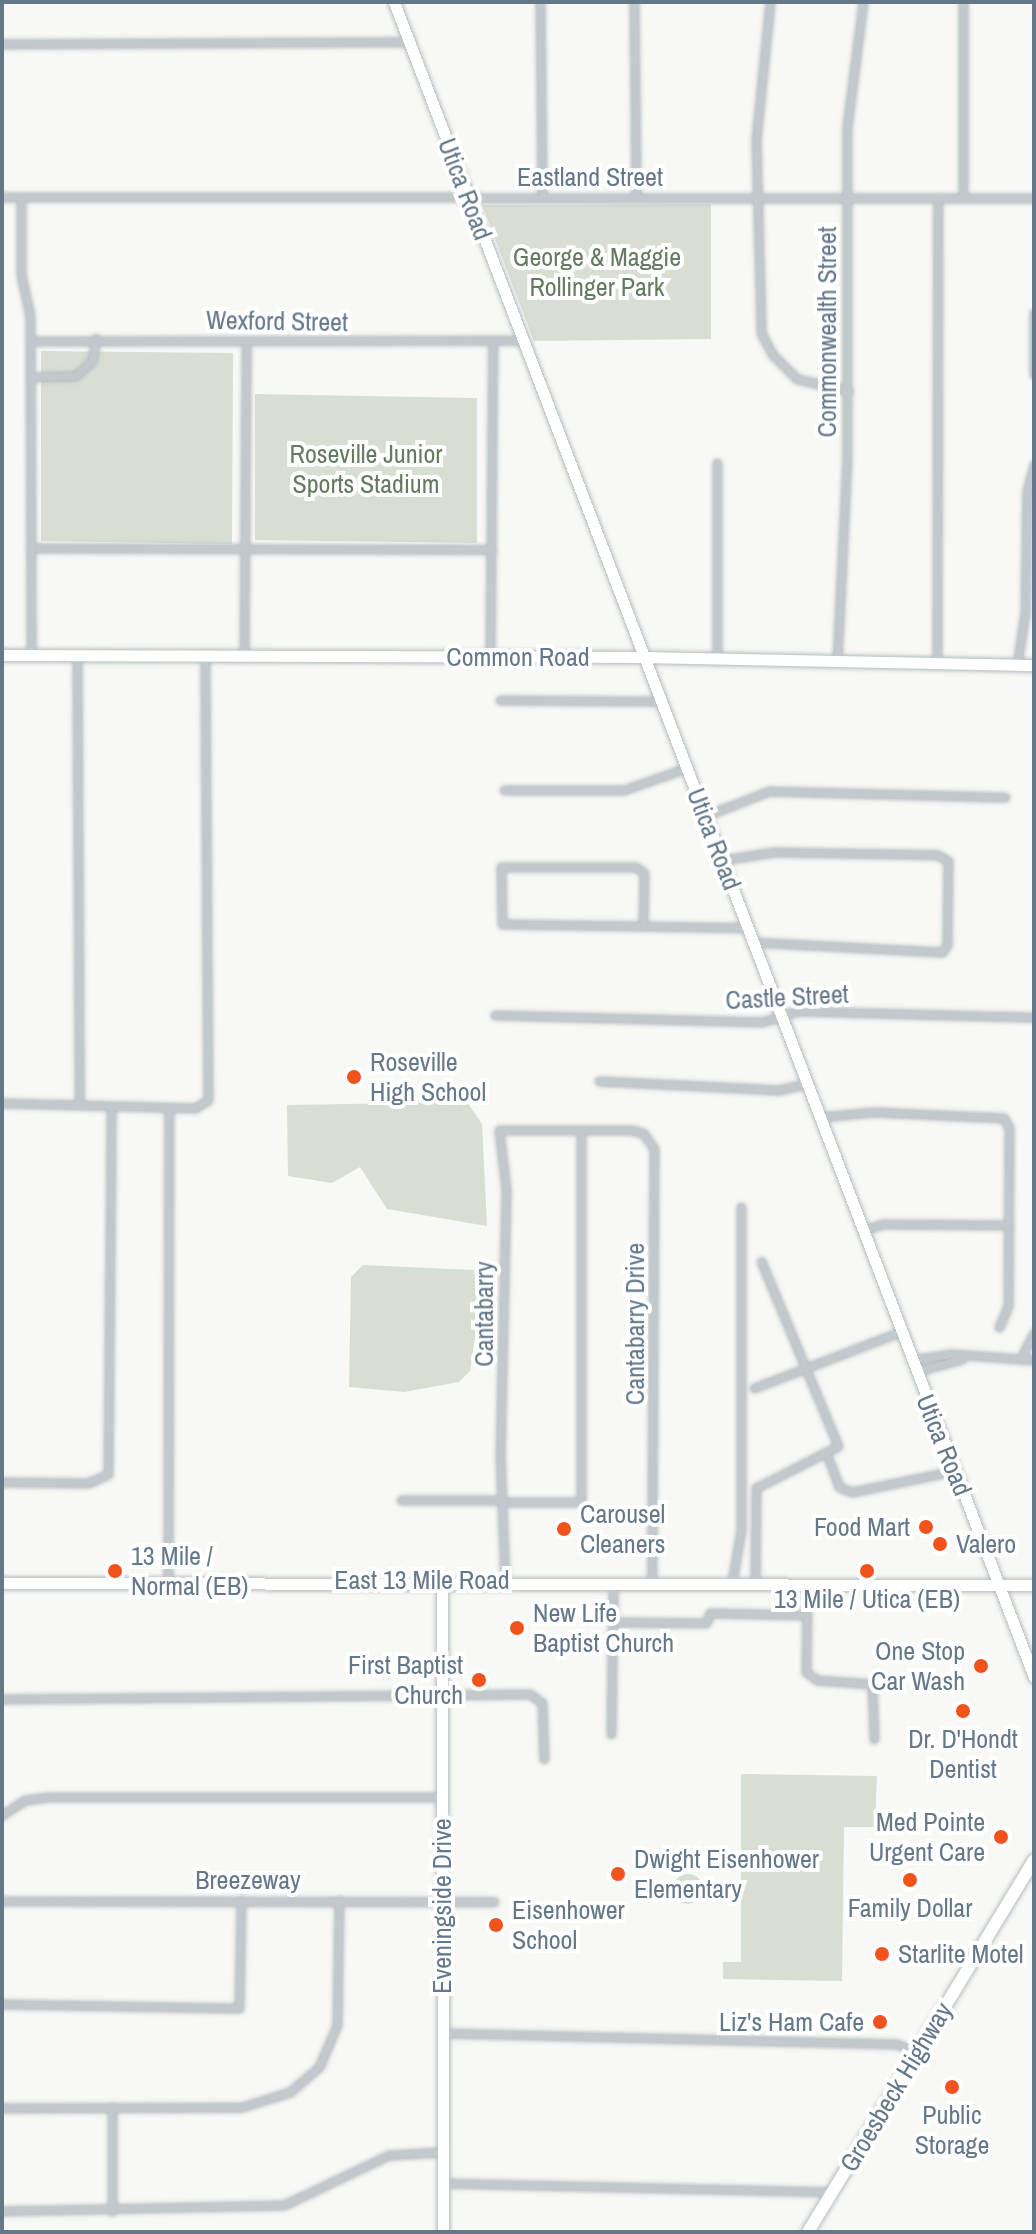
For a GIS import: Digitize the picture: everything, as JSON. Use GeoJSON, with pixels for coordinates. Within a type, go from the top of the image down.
{"type":"FeatureCollection","features":[{"type":"Feature","properties":{"kind":"main road","name":"Utica Road"},"geometry":{"type":"LineString","coordinates":[[394,2],[754,942],[861,1231],[1034,1677]]}},
{"type":"Feature","properties":{"kind":"main road","name":"Common Road"},"geometry":{"type":"LineString","coordinates":[[2,655],[644,657],[717,661],[1034,665]]}},
{"type":"Feature","properties":{"kind":"main road","name":"Eveningside Drive"},"geometry":{"type":"LineString","coordinates":[[442,1580],[443,2232]]}},
{"type":"Feature","properties":{"kind":"main road","name":"East 13 Mile Road"},"geometry":{"type":"LineString","coordinates":[[2,1583],[505,1580],[1034,1585]]}},
{"type":"Feature","properties":{"kind":"main road","name":"Groesbeck Highway"},"geometry":{"type":"LineString","coordinates":[[808,2232],[1034,1860]]}},
{"type":"Feature","properties":{"kind":"street"},"geometry":{"type":"LineString","coordinates":[[540,2],[542,197]]}},
{"type":"Feature","properties":{"kind":"street"},"geometry":{"type":"LineString","coordinates":[[634,2],[636,197]]}},
{"type":"Feature","properties":{"kind":"street"},"geometry":{"type":"LineString","coordinates":[[770,2],[758,99],[756,198],[765,343],[797,379],[849,391]]}},
{"type":"Feature","properties":{"kind":"street","name":"Commonwealth Street"},"geometry":{"type":"LineString","coordinates":[[836,663],[849,391],[848,102],[863,2]]}},
{"type":"Feature","properties":{"kind":"street"},"geometry":{"type":"LineString","coordinates":[[963,2],[963,198]]}},
{"type":"Feature","properties":{"kind":"street"},"geometry":{"type":"LineString","coordinates":[[2,44],[409,42]]}},
{"type":"Feature","properties":{"kind":"street","name":"Eastland Street"},"geometry":{"type":"LineString","coordinates":[[2,197],[1034,198]]}},
{"type":"Feature","properties":{"kind":"street"},"geometry":{"type":"LineString","coordinates":[[21,197],[21,275],[30,341],[31,655]]}},
{"type":"Feature","properties":{"kind":"street"},"geometry":{"type":"LineString","coordinates":[[937,665],[938,198]]}},
{"type":"Feature","properties":{"kind":"street"},"geometry":{"type":"LineString","coordinates":[[1034,313],[1034,374]]}},
{"type":"Feature","properties":{"kind":"street"},"geometry":{"type":"LineString","coordinates":[[30,377],[75,376],[92,361],[96,338]]}},
{"type":"Feature","properties":{"kind":"street","name":"Wexford Street"},"geometry":{"type":"LineString","coordinates":[[30,341],[96,338],[493,344],[523,340]]}},
{"type":"Feature","properties":{"kind":"street"},"geometry":{"type":"LineString","coordinates":[[244,658],[246,341]]}},
{"type":"Feature","properties":{"kind":"street"},"geometry":{"type":"LineString","coordinates":[[490,657],[493,344]]}},
{"type":"Feature","properties":{"kind":"street"},"geometry":{"type":"LineString","coordinates":[[717,463],[717,661]]}},
{"type":"Feature","properties":{"kind":"street"},"geometry":{"type":"LineString","coordinates":[[1017,665],[1025,613],[1027,491],[1034,465]]}},
{"type":"Feature","properties":{"kind":"street"},"geometry":{"type":"LineString","coordinates":[[30,548],[492,550]]}},
{"type":"Feature","properties":{"kind":"street"},"geometry":{"type":"LineString","coordinates":[[77,656],[79,1103]]}},
{"type":"Feature","properties":{"kind":"street"},"geometry":{"type":"LineString","coordinates":[[2,1103],[169,1108],[205,1104],[205,658]]}},
{"type":"Feature","properties":{"kind":"street"},"geometry":{"type":"LineString","coordinates":[[500,700],[661,701]]}},
{"type":"Feature","properties":{"kind":"street"},"geometry":{"type":"LineString","coordinates":[[504,790],[624,790],[686,768]]}},
{"type":"Feature","properties":{"kind":"street"},"geometry":{"type":"LineString","coordinates":[[705,816],[769,791],[925,800],[1005,797]]}},
{"type":"Feature","properties":{"kind":"street"},"geometry":{"type":"LineString","coordinates":[[722,860],[774,852],[938,855],[948,861],[947,945],[942,952],[754,942]]}},
{"type":"Feature","properties":{"kind":"street"},"geometry":{"type":"LineString","coordinates":[[643,926],[644,873],[636,867],[501,867],[502,924],[748,928]]}},
{"type":"Feature","properties":{"kind":"street","name":"Castle Street"},"geometry":{"type":"LineString","coordinates":[[495,1015],[762,1022],[797,1011],[1034,1017]]}},
{"type":"Feature","properties":{"kind":"street"},"geometry":{"type":"LineString","coordinates":[[599,1081],[779,1090],[805,1084]]}},
{"type":"Feature","properties":{"kind":"street"},"geometry":{"type":"LineString","coordinates":[[2,1482],[88,1483],[108,1474],[111,1107]]}},
{"type":"Feature","properties":{"kind":"street"},"geometry":{"type":"LineString","coordinates":[[168,1581],[169,1108]]}},
{"type":"Feature","properties":{"kind":"street"},"geometry":{"type":"LineString","coordinates":[[818,1118],[874,1112],[1004,1118],[1009,1225],[1008,1306],[999,1327]]}},
{"type":"Feature","properties":{"kind":"street","name":"Cantabarry"},"geometry":{"type":"LineString","coordinates":[[505,1580],[501,1501],[506,1189],[499,1130],[581,1130]]}},
{"type":"Feature","properties":{"kind":"street"},"geometry":{"type":"LineString","coordinates":[[401,1500],[581,1502],[581,1130]]}},
{"type":"Feature","properties":{"kind":"street","name":"Cantabarry Drive"},"geometry":{"type":"LineString","coordinates":[[581,1130],[637,1131],[654,1149],[652,1581]]}},
{"type":"Feature","properties":{"kind":"street"},"geometry":{"type":"LineString","coordinates":[[732,1582],[741,1530],[741,1207]]}},
{"type":"Feature","properties":{"kind":"street"},"geometry":{"type":"LineString","coordinates":[[861,1231],[883,1224],[1009,1225]]}},
{"type":"Feature","properties":{"kind":"street"},"geometry":{"type":"LineString","coordinates":[[755,1582],[756,1488],[827,1455],[838,1446],[809,1368],[761,1261]]}},
{"type":"Feature","properties":{"kind":"street"},"geometry":{"type":"LineString","coordinates":[[754,1388],[900,1332]]}},
{"type":"Feature","properties":{"kind":"street"},"geometry":{"type":"LineString","coordinates":[[1021,1358],[1034,1333]]}},
{"type":"Feature","properties":{"kind":"street"},"geometry":{"type":"LineString","coordinates":[[911,1360],[952,1354],[962,1359]]}},
{"type":"Feature","properties":{"kind":"street"},"geometry":{"type":"LineString","coordinates":[[915,1372],[962,1359],[1034,1360]]}},
{"type":"Feature","properties":{"kind":"street"},"geometry":{"type":"LineString","coordinates":[[827,1455],[837,1483],[852,1492],[953,1471]]}},
{"type":"Feature","properties":{"kind":"street"},"geometry":{"type":"LineString","coordinates":[[611,1734],[613,1581]]}},
{"type":"Feature","properties":{"kind":"street"},"geometry":{"type":"LineString","coordinates":[[807,1583],[806,1672],[817,1680],[872,1684],[874,1739]]}},
{"type":"Feature","properties":{"kind":"street"},"geometry":{"type":"LineString","coordinates":[[613,1622],[706,1623],[710,1613],[805,1615]]}},
{"type":"Feature","properties":{"kind":"street"},"geometry":{"type":"LineString","coordinates":[[2,1699],[442,1693],[535,1695],[543,1708],[544,1759]]}},
{"type":"Feature","properties":{"kind":"street"},"geometry":{"type":"LineString","coordinates":[[3,1813],[49,1797],[442,1797]]}},
{"type":"Feature","properties":{"kind":"street"},"geometry":{"type":"LineString","coordinates":[[2,2004],[239,2008],[241,1900]]}},
{"type":"Feature","properties":{"kind":"street"},"geometry":{"type":"LineString","coordinates":[[2,2108],[257,2105],[290,2092],[319,2067],[338,2015],[339,1900]]}},
{"type":"Feature","properties":{"kind":"street","name":"Breezeway"},"geometry":{"type":"LineString","coordinates":[[2,1901],[494,1902]]}},
{"type":"Feature","properties":{"kind":"street"},"geometry":{"type":"LineString","coordinates":[[442,2033],[897,2044],[917,2052]]}},
{"type":"Feature","properties":{"kind":"street"},"geometry":{"type":"LineString","coordinates":[[112,2107],[112,2211]]}},
{"type":"Feature","properties":{"kind":"street"},"geometry":{"type":"LineString","coordinates":[[2,2211],[284,2205],[389,2155],[442,2152]]}},
{"type":"Feature","properties":{"kind":"street"},"geometry":{"type":"LineString","coordinates":[[442,2183],[832,2192]]}},
{"type":"Feature","properties":{"kind":"green space","name":"George & Maggie Rollinger Park"},"geometry":{"type":"Polygon","coordinates":[[[711,204],[711,339],[534,341],[482,205],[711,204]]]}},
{"type":"Feature","properties":{"kind":"green space"},"geometry":{"type":"Polygon","coordinates":[[[41,351],[233,353],[232,544],[41,541],[41,351]]]}},
{"type":"Feature","properties":{"kind":"green space","name":"Roseville Junior Sports Stadium"},"geometry":{"type":"Polygon","coordinates":[[[255,394],[477,398],[477,543],[255,540],[255,394]]]}},
{"type":"Feature","properties":{"kind":"green space"},"geometry":{"type":"Polygon","coordinates":[[[467,1102],[482,1124],[487,1226],[387,1209],[360,1167],[332,1183],[288,1176],[287,1105],[467,1102]]]}},
{"type":"Feature","properties":{"kind":"green space"},"geometry":{"type":"Polygon","coordinates":[[[363,1265],[474,1270],[479,1310],[470,1371],[459,1382],[404,1392],[349,1387],[351,1277],[363,1265]]]}},
{"type":"Feature","properties":{"kind":"green space"},"geometry":{"type":"Polygon","coordinates":[[[741,1774],[877,1776],[875,1827],[844,1827],[842,1981],[723,1979],[723,1962],[741,1962],[741,1774]]]}},
{"type":"Feature","properties":{"kind":"green space"},"geometry":{"type":"Polygon","coordinates":[[[688,1874],[699,1878],[703,1889],[699,1900],[688,1904],[677,1900],[673,1889],[677,1878],[688,1874]]]}},
{"type":"Feature","properties":{"kind":"place","name":"Roseville High School"},"geometry":{"type":"Point","coordinates":[354,1077]}},
{"type":"Feature","properties":{"kind":"place","name":"Food Mart"},"geometry":{"type":"Point","coordinates":[926,1527]}},
{"type":"Feature","properties":{"kind":"place","name":"Carousel Cleaners"},"geometry":{"type":"Point","coordinates":[564,1529]}},
{"type":"Feature","properties":{"kind":"place","name":"Valero"},"geometry":{"type":"Point","coordinates":[940,1544]}},
{"type":"Feature","properties":{"kind":"place","name":"13 Mile / Normal (EB)"},"geometry":{"type":"Point","coordinates":[115,1571]}},
{"type":"Feature","properties":{"kind":"place","name":"13 Mile / Utica (EB)"},"geometry":{"type":"Point","coordinates":[867,1571]}},
{"type":"Feature","properties":{"kind":"place","name":"New Life Baptist Church"},"geometry":{"type":"Point","coordinates":[517,1628]}},
{"type":"Feature","properties":{"kind":"place","name":"One Stop Car Wash"},"geometry":{"type":"Point","coordinates":[981,1666]}},
{"type":"Feature","properties":{"kind":"place","name":"First Baptist Church"},"geometry":{"type":"Point","coordinates":[479,1680]}},
{"type":"Feature","properties":{"kind":"place","name":"Dr. D'Hondt Dentist"},"geometry":{"type":"Point","coordinates":[963,1711]}},
{"type":"Feature","properties":{"kind":"place","name":"Med Pointe Urgent Care"},"geometry":{"type":"Point","coordinates":[1001,1837]}},
{"type":"Feature","properties":{"kind":"place","name":"Dwight Eisenhower Elementary"},"geometry":{"type":"Point","coordinates":[618,1874]}},
{"type":"Feature","properties":{"kind":"place","name":"Family Dollar"},"geometry":{"type":"Point","coordinates":[910,1880]}},
{"type":"Feature","properties":{"kind":"place","name":"Eisenhower School"},"geometry":{"type":"Point","coordinates":[496,1925]}},
{"type":"Feature","properties":{"kind":"place","name":"Starlite Motel"},"geometry":{"type":"Point","coordinates":[882,1954]}},
{"type":"Feature","properties":{"kind":"place","name":"Liz's Ham Cafe"},"geometry":{"type":"Point","coordinates":[880,2022]}},
{"type":"Feature","properties":{"kind":"place","name":"Public Storage"},"geometry":{"type":"Point","coordinates":[952,2087]}}]}
